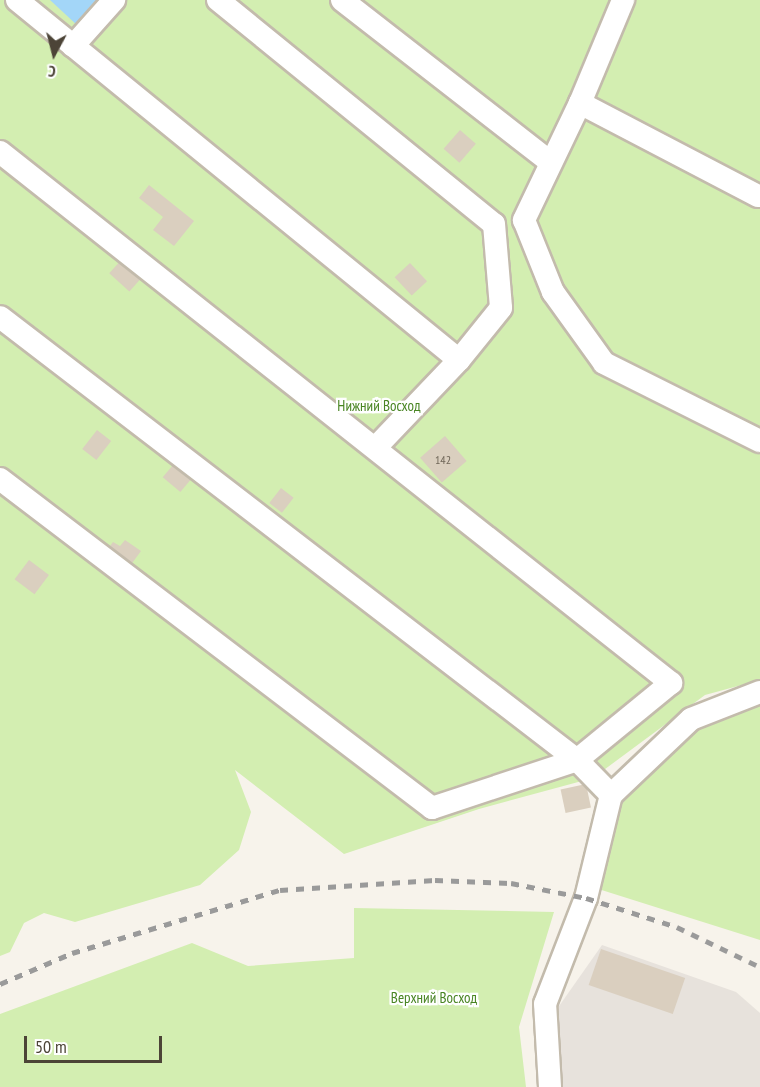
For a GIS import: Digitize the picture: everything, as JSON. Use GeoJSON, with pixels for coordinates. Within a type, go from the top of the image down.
{"type":"FeatureCollection","features":[{"type":"Feature","properties":{"kind":"lane"},"geometry":{"type":"LineString","coordinates":[[17,0],[459,360]]}},
{"type":"Feature","properties":{"kind":"lane"},"geometry":{"type":"LineString","coordinates":[[73,46],[114,0]]}},
{"type":"Feature","properties":{"kind":"lane"},"geometry":{"type":"LineString","coordinates":[[218,0],[494,224],[501,308],[459,360],[377,446]]}},
{"type":"Feature","properties":{"kind":"lane"},"geometry":{"type":"LineString","coordinates":[[342,0],[550,162]]}},
{"type":"Feature","properties":{"kind":"lane"},"geometry":{"type":"LineString","coordinates":[[623,0],[580,103],[524,220],[553,292],[604,363],[760,441]]}},
{"type":"Feature","properties":{"kind":"lane"},"geometry":{"type":"LineString","coordinates":[[580,103],[758,196]]}},
{"type":"Feature","properties":{"kind":"lane"},"geometry":{"type":"LineString","coordinates":[[0,152],[377,446],[671,683],[577,760],[432,808],[0,479]]}},
{"type":"Feature","properties":{"kind":"lane"},"geometry":{"type":"LineString","coordinates":[[0,317],[577,760],[611,795]]}},
{"type":"Feature","properties":{"kind":"lane"},"geometry":{"type":"LineString","coordinates":[[550,1087],[544,1004],[586,898],[611,795],[691,719],[760,692]]}},
{"type":"Feature","properties":{"kind":"shaded area"},"geometry":{"type":"Polygon","coordinates":[[[602,945],[736,992],[760,1013],[760,1087],[556,1087],[550,1019],[602,945]]]}},
{"type":"Feature","properties":{"kind":"green space","name":"Нижний Восход"},"geometry":{"type":"Polygon","coordinates":[[[0,0],[760,0],[760,680],[705,695],[593,778],[479,809],[344,854],[235,770],[251,812],[239,850],[200,885],[75,922],[44,913],[24,923],[10,952],[0,956],[0,0]]]}},
{"type":"Feature","properties":{"kind":"green space"},"geometry":{"type":"Polygon","coordinates":[[[760,703],[760,940],[592,887],[615,799],[697,727],[760,703]]]}},
{"type":"Feature","properties":{"kind":"green space","name":"Верхний Восход"},"geometry":{"type":"Polygon","coordinates":[[[354,908],[554,912],[519,1027],[526,1087],[0,1087],[0,1014],[192,943],[248,966],[354,958],[354,908]]]}},
{"type":"Feature","properties":{"kind":"water"},"geometry":{"type":"Polygon","coordinates":[[[50,0],[102,0],[78,26],[50,0]]]}},
{"type":"Feature","properties":{"kind":"building"},"geometry":{"type":"Polygon","coordinates":[[[460,130],[476,144],[459,163],[444,149],[460,130]]]}},
{"type":"Feature","properties":{"kind":"building"},"geometry":{"type":"Polygon","coordinates":[[[149,185],[194,221],[174,246],[153,230],[163,217],[139,198],[149,185]]]}},
{"type":"Feature","properties":{"kind":"building"},"geometry":{"type":"Polygon","coordinates":[[[124,257],[144,275],[129,291],[109,273],[124,257]]]}},
{"type":"Feature","properties":{"kind":"building"},"geometry":{"type":"Polygon","coordinates":[[[410,263],[427,281],[412,296],[395,277],[410,263]]]}},
{"type":"Feature","properties":{"kind":"building"},"geometry":{"type":"Polygon","coordinates":[[[97,430],[111,441],[96,460],[82,449],[97,430]]]}},
{"type":"Feature","properties":{"kind":"building"},"geometry":{"type":"Polygon","coordinates":[[[445,436],[467,461],[442,483],[420,458],[445,436]]]}},
{"type":"Feature","properties":{"kind":"building"},"geometry":{"type":"Polygon","coordinates":[[[173,465],[191,480],[180,492],[163,477],[173,465]]]}},
{"type":"Feature","properties":{"kind":"building"},"geometry":{"type":"Polygon","coordinates":[[[281,488],[294,498],[282,513],[269,503],[281,488]]]}},
{"type":"Feature","properties":{"kind":"building"},"geometry":{"type":"Polygon","coordinates":[[[125,540],[141,551],[130,566],[107,550],[113,542],[120,546],[125,540]]]}},
{"type":"Feature","properties":{"kind":"building"},"geometry":{"type":"Polygon","coordinates":[[[29,560],[49,575],[35,594],[15,579],[29,560]]]}},
{"type":"Feature","properties":{"kind":"building"},"geometry":{"type":"Polygon","coordinates":[[[586,784],[591,807],[566,813],[561,789],[586,784]]]}},
{"type":"Feature","properties":{"kind":"building"},"geometry":{"type":"Polygon","coordinates":[[[601,949],[685,978],[673,1014],[589,985],[601,949]]]}},
{"type":"Feature","properties":{"kind":"railway"},"geometry":{"type":"LineString","coordinates":[[0,984],[72,953],[280,890],[435,880],[511,883],[586,898],[677,927],[760,967]]}}]}
